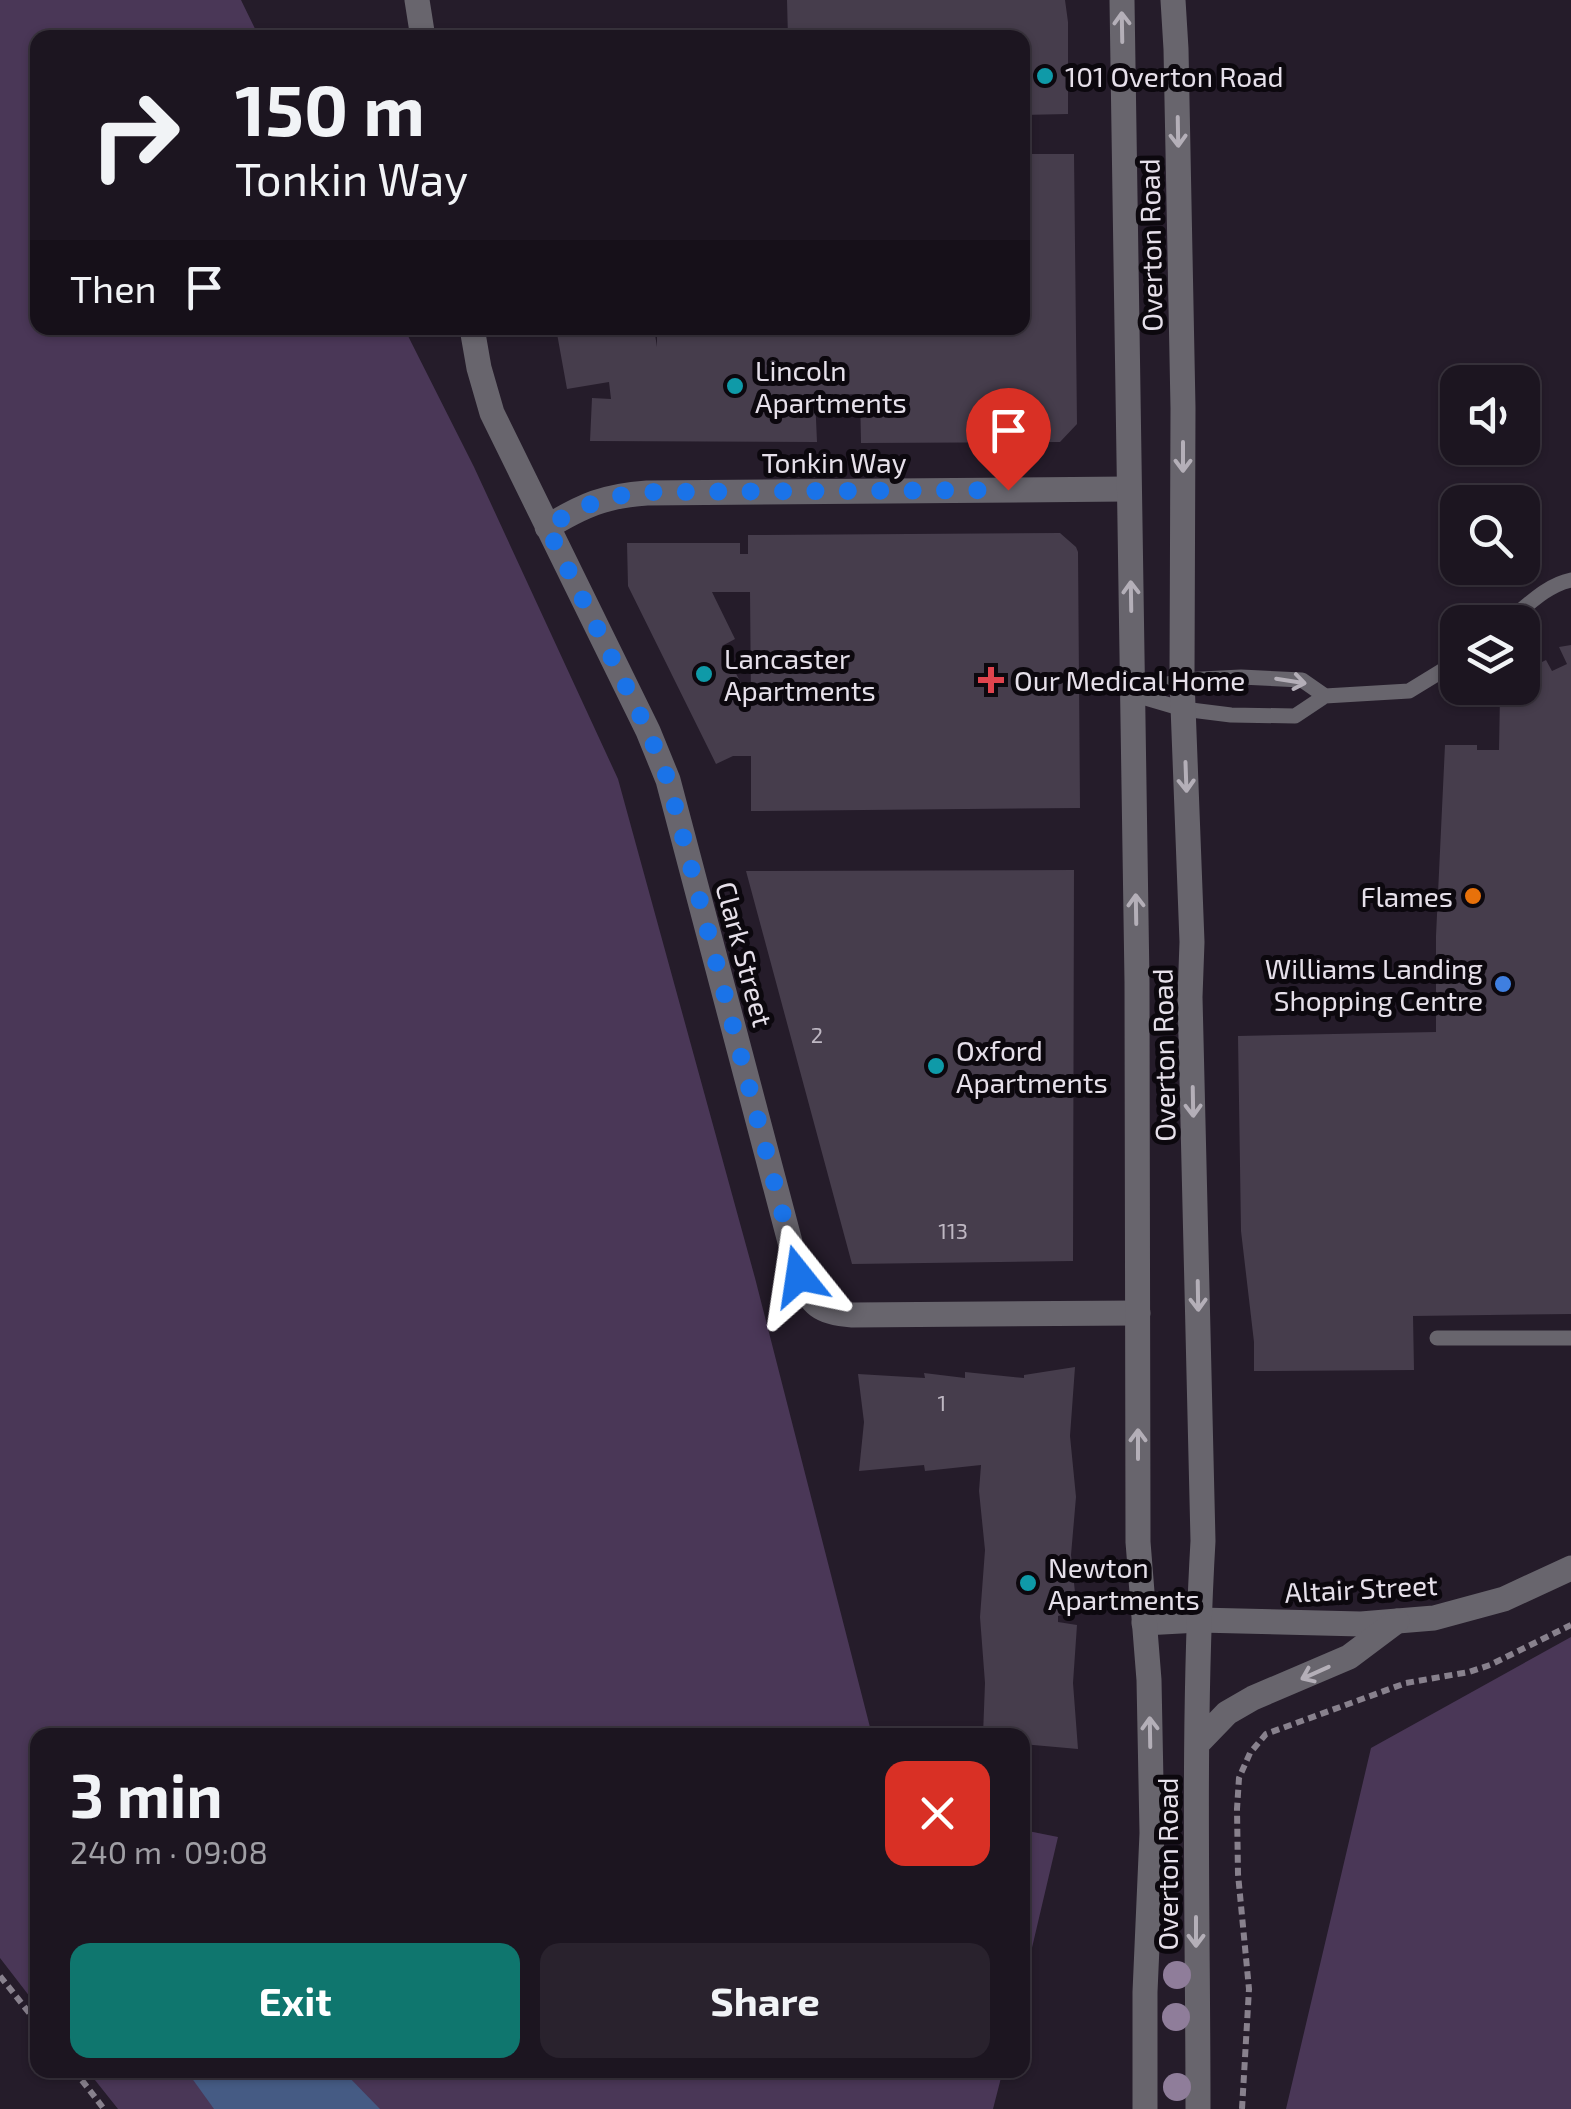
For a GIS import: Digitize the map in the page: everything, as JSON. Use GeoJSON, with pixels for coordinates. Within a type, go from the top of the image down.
{"type":"FeatureCollection","features":[{"type":"Feature","properties":{"kind":"street"},"geometry":{"type":"LineString","coordinates":[[416,0],[422,30]]}},
{"type":"Feature","properties":{"kind":"street","name":"Overton Road"},"geometry":{"type":"LineString","coordinates":[[1122,0],[1130,413],[1138,1542],[1149,1688],[1152,1833],[1145,2109]]}},
{"type":"Feature","properties":{"kind":"street","name":"Overton Road"},"geometry":{"type":"LineString","coordinates":[[1173,0],[1182,388],[1182,680],[1192,942],[1190,997],[1203,1520],[1196,1939],[1198,2109]]}},
{"type":"Feature","properties":{"kind":"street","name":"Clark Street"},"geometry":{"type":"LineString","coordinates":[[473,335],[492,413],[648,731],[668,780],[806,1293],[822,1310],[852,1316],[1138,1313]]}},
{"type":"Feature","properties":{"kind":"street","name":"Tonkin Way"},"geometry":{"type":"LineString","coordinates":[[547,527],[594,502],[646,492],[1128,489]]}},
{"type":"Feature","properties":{"kind":"street","name":"Altair Street"},"geometry":{"type":"LineString","coordinates":[[1144,1623],[1199,1620],[1360,1624],[1434,1618],[1504,1599],[1571,1568]]}},
{"type":"Feature","properties":{"kind":"street"},"geometry":{"type":"LineString","coordinates":[[1198,1743],[1227,1714],[1253,1698],[1349,1658],[1397,1622]]}},
{"type":"Feature","properties":{"kind":"lane"},"geometry":{"type":"LineString","coordinates":[[1529,605],[1548,590],[1571,580]]}},
{"type":"Feature","properties":{"kind":"lane"},"geometry":{"type":"LineString","coordinates":[[1132,694],[1183,709],[1295,716],[1325,696],[1409,691],[1440,673]]}},
{"type":"Feature","properties":{"kind":"lane"},"geometry":{"type":"LineString","coordinates":[[1132,694],[1182,680],[1241,677],[1302,680],[1325,696]]}},
{"type":"Feature","properties":{"kind":"lane"},"geometry":{"type":"LineString","coordinates":[[1436,1338],[1571,1338]]}},
{"type":"Feature","properties":{"kind":"path"},"geometry":{"type":"LineString","coordinates":[[1242,2109],[1249,1989],[1238,1874],[1237,1810],[1239,1778],[1250,1753],[1266,1734],[1406,1684],[1490,1665],[1571,1625]]}},
{"type":"Feature","properties":{"kind":"path"},"geometry":{"type":"LineString","coordinates":[[0,1976],[30,2014]]}},
{"type":"Feature","properties":{"kind":"path"},"geometry":{"type":"LineString","coordinates":[[80,2078],[104,2109]]}},
{"type":"Feature","properties":{"kind":"shaded area"},"geometry":{"type":"Polygon","coordinates":[[[0,0],[241,0],[256,30],[30,30],[30,335],[408,335],[474,467],[618,779],[755,1278],[870,1728],[30,1728],[30,1997],[0,1958],[0,0]]]}},
{"type":"Feature","properties":{"kind":"shaded area"},"geometry":{"type":"Polygon","coordinates":[[[1571,1637],[1571,2109],[1286,2109],[1371,1748],[1571,1637]]]}},
{"type":"Feature","properties":{"kind":"shaded area"},"geometry":{"type":"Polygon","coordinates":[[[1030,1832],[1058,1837],[1030,1956],[1030,1832]]]}},
{"type":"Feature","properties":{"kind":"shaded area"},"geometry":{"type":"Polygon","coordinates":[[[93,2078],[1001,2078],[993,2109],[118,2109],[93,2078]]]}},
{"type":"Feature","properties":{"kind":"water"},"geometry":{"type":"Polygon","coordinates":[[[192,2078],[350,2078],[380,2109],[214,2109],[192,2078]]]}},
{"type":"Feature","properties":{"kind":"building","name":"101 Overton Road"},"geometry":{"type":"Polygon","coordinates":[[[787,0],[1065,0],[1068,114],[1030,115],[1030,30],[788,30],[787,0]]]}},
{"type":"Feature","properties":{"kind":"building"},"geometry":{"type":"Polygon","coordinates":[[[1030,154],[1074,154],[1077,424],[1060,442],[861,443],[860,394],[815,396],[817,442],[590,441],[592,398],[611,399],[609,382],[567,389],[557,335],[655,335],[657,347],[657,335],[1030,335],[1030,154]]]}},
{"type":"Feature","properties":{"kind":"building"},"geometry":{"type":"Polygon","coordinates":[[[1060,533],[1078,552],[1080,808],[751,811],[751,756],[733,756],[716,764],[628,586],[627,543],[740,543],[740,554],[748,554],[748,535],[1060,533]],[[712,592],[735,639],[722,646],[751,703],[750,592],[712,592]]]}},
{"type":"Feature","properties":{"kind":"building","name":"Williams Landing Shopping Centre"},"geometry":{"type":"Polygon","coordinates":[[[1571,645],[1571,1314],[1413,1316],[1414,1370],[1254,1371],[1241,1231],[1238,1036],[1436,1032],[1436,936],[1445,745],[1499,750],[1500,705],[1540,705],[1540,663],[1546,660],[1552,671],[1567,664],[1559,647],[1571,645]]]}},
{"type":"Feature","properties":{"kind":"building","name":"Oxford Apartments"},"geometry":{"type":"Polygon","coordinates":[[[1074,870],[1073,1261],[852,1264],[746,871],[1074,870]]]}},
{"type":"Feature","properties":{"kind":"building","name":"Newton Apartments"},"geometry":{"type":"Polygon","coordinates":[[[1075,1367],[1070,1436],[1076,1497],[1071,1555],[1077,1611],[1058,1616],[1058,1622],[1077,1625],[1073,1683],[1078,1749],[1030,1745],[1030,1728],[983,1728],[985,1683],[980,1617],[985,1550],[979,1491],[981,1465],[925,1471],[924,1465],[859,1471],[864,1422],[858,1374],[925,1378],[924,1373],[965,1378],[965,1372],[1024,1375],[1075,1367]]]}},
{"type":"Feature","properties":{"kind":"place","name":"101 Overton Road"},"geometry":{"type":"Point","coordinates":[1045,76]}},
{"type":"Feature","properties":{"kind":"place","name":"Lincoln Apartments"},"geometry":{"type":"Point","coordinates":[735,386]}},
{"type":"Feature","properties":{"kind":"place","name":"Lancaster Apartments"},"geometry":{"type":"Point","coordinates":[704,674]}},
{"type":"Feature","properties":{"kind":"place","name":"Our Medical Home"},"geometry":{"type":"Point","coordinates":[991,680]}},
{"type":"Feature","properties":{"kind":"place","name":"Flames"},"geometry":{"type":"Point","coordinates":[1473,896]}},
{"type":"Feature","properties":{"kind":"place","name":"Williams Landing Shopping Centre"},"geometry":{"type":"Point","coordinates":[1503,984]}},
{"type":"Feature","properties":{"kind":"place","name":"Oxford Apartments"},"geometry":{"type":"Point","coordinates":[936,1066]}},
{"type":"Feature","properties":{"kind":"place","name":"Newton Apartments"},"geometry":{"type":"Point","coordinates":[1028,1583]}},
{"type":"Feature","properties":{"kind":"route"},"geometry":{"type":"LineString","coordinates":[[799,1276],[668,780],[648,731],[547,527],[594,502],[646,492],[1008,490]]}}]}
